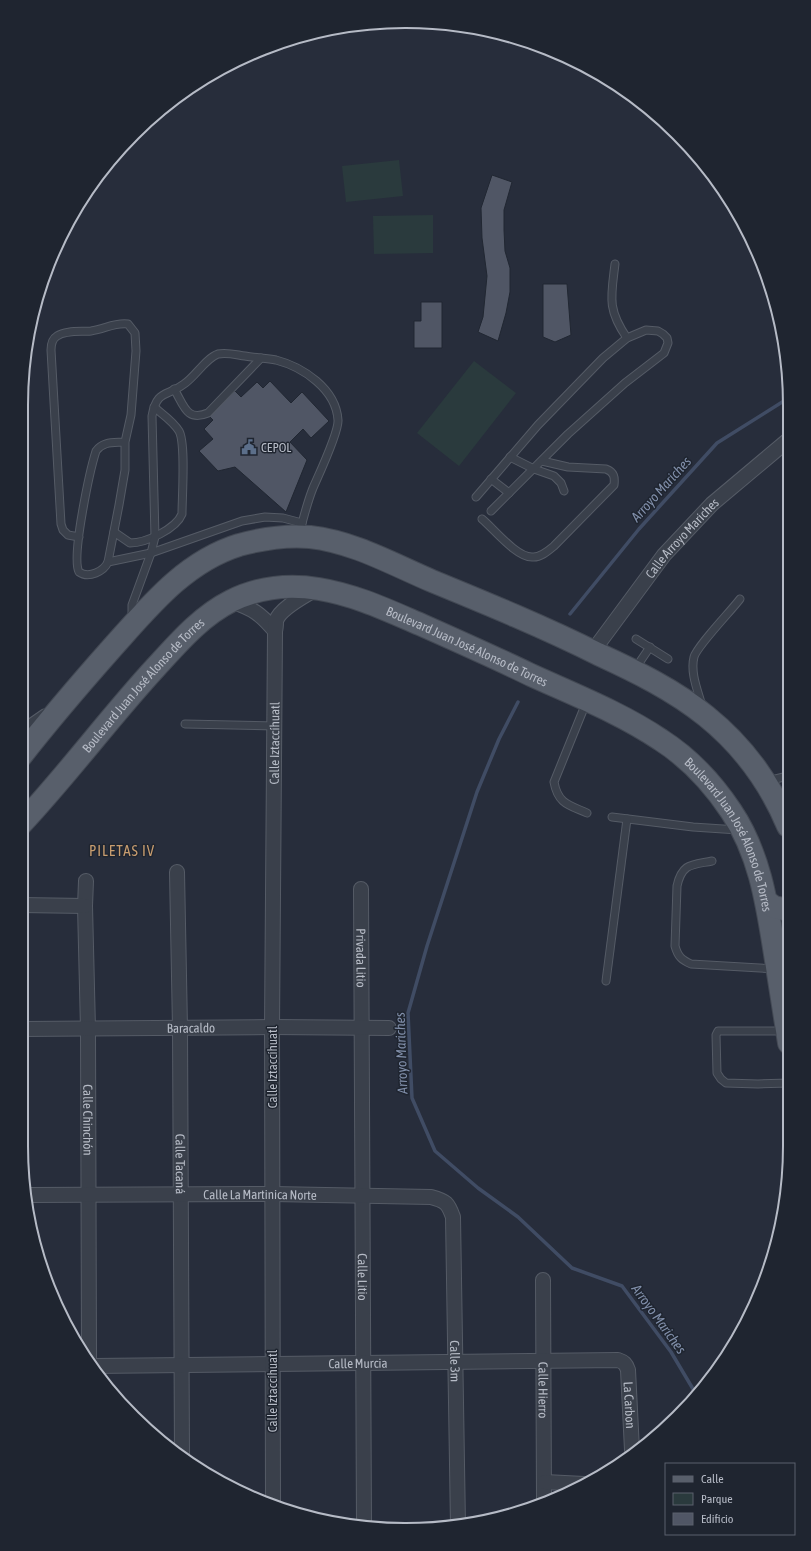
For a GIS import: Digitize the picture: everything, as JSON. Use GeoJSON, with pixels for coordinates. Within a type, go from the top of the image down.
{"type":"FeatureCollection","features":[{"type":"Feature","properties":{"kind":"main road"},"geometry":{"type":"LineString","coordinates":[[28,747],[72,693],[132,625],[164,591],[177,580],[206,560],[227,550],[255,541],[300,530],[310,537],[333,541],[361,549],[413,573],[532,622],[634,670],[684,699],[706,715],[739,746],[754,765],[776,799],[783,815]]}},
{"type":"Feature","properties":{"kind":"main road","name":"Boulevard Juan José Alonso de Torres"},"geometry":{"type":"LineString","coordinates":[[28,816],[133,692],[176,646],[198,624],[231,601],[251,593],[267,589],[293,587],[316,589],[368,601],[631,721],[662,740],[692,765],[720,795],[743,830],[758,866],[767,902],[783,1006]]}},
{"type":"Feature","properties":{"kind":"main road"},"geometry":{"type":"LineString","coordinates":[[767,902],[774,907],[783,909]]}},
{"type":"Feature","properties":{"kind":"street","name":"Calle Arroyo Mariches"},"geometry":{"type":"LineString","coordinates":[[592,651],[664,555],[712,504],[783,444]]}},
{"type":"Feature","properties":{"kind":"street","name":"Calle Iztaccíhuatl"},"geometry":{"type":"LineString","coordinates":[[273,1499],[272,1027],[275,631],[276,621],[285,608],[316,589]]}},
{"type":"Feature","properties":{"kind":"street"},"geometry":{"type":"LineString","coordinates":[[231,601],[257,612],[275,631]]}},
{"type":"Feature","properties":{"kind":"street","name":"Calle Tacaná"},"geometry":{"type":"LineString","coordinates":[[177,872],[180,1028],[182,1449]]}},
{"type":"Feature","properties":{"kind":"street","name":"Calle Chinchón"},"geometry":{"type":"LineString","coordinates":[[86,881],[89,1350]]}},
{"type":"Feature","properties":{"kind":"street","name":"Privada Litio"},"geometry":{"type":"LineString","coordinates":[[361,889],[362,1028]]}},
{"type":"Feature","properties":{"kind":"street"},"geometry":{"type":"LineString","coordinates":[[28,905],[85,906]]}},
{"type":"Feature","properties":{"kind":"street","name":"Baracaldo"},"geometry":{"type":"LineString","coordinates":[[28,1029],[272,1027],[389,1028]]}},
{"type":"Feature","properties":{"kind":"street","name":"Calle Litio"},"geometry":{"type":"LineString","coordinates":[[362,1028],[364,1521]]}},
{"type":"Feature","properties":{"kind":"street","name":"Calle La Martinica Norte"},"geometry":{"type":"LineString","coordinates":[[31,1195],[272,1194],[431,1197],[442,1200]]}},
{"type":"Feature","properties":{"kind":"street","name":"Calle 3m"},"geometry":{"type":"LineString","coordinates":[[442,1200],[449,1207],[453,1217],[458,1520]]}},
{"type":"Feature","properties":{"kind":"street","name":"Calle Hierro"},"geometry":{"type":"LineString","coordinates":[[543,1280],[545,1360],[544,1496]]}},
{"type":"Feature","properties":{"kind":"street","name":"Calle Murcia"},"geometry":{"type":"LineString","coordinates":[[100,1366],[545,1360],[618,1360],[622,1362]]}},
{"type":"Feature","properties":{"kind":"street","name":"La Carbon"},"geometry":{"type":"LineString","coordinates":[[622,1362],[626,1365],[628,1370],[632,1447]]}},
{"type":"Feature","properties":{"kind":"street"},"geometry":{"type":"LineString","coordinates":[[545,1482],[573,1483]]}},
{"type":"Feature","properties":{"kind":"lane"},"geometry":{"type":"LineString","coordinates":[[615,264],[611,296],[612,307],[618,325],[627,338]]}},
{"type":"Feature","properties":{"kind":"lane"},"geometry":{"type":"LineString","coordinates":[[79,536],[68,535],[63,530],[61,524],[51,350],[53,339],[58,335],[93,331],[120,322],[128,324],[135,333],[136,351],[131,416],[125,442],[125,470],[108,562],[104,569],[100,572],[84,575],[79,572],[77,566],[79,536],[96,451],[99,446],[105,444],[125,442]]}},
{"type":"Feature","properties":{"kind":"lane"},"geometry":{"type":"LineString","coordinates":[[476,497],[538,425],[603,358],[627,338],[646,330],[658,331],[663,334],[667,338],[668,343],[664,352],[625,383],[568,434],[491,511]]}},
{"type":"Feature","properties":{"kind":"lane"},"geometry":{"type":"LineString","coordinates":[[108,562],[151,553],[242,521],[265,517],[284,518],[300,530],[312,490],[338,424],[333,400],[317,382],[297,369],[275,360],[225,354],[216,355],[188,381],[160,396],[154,407],[152,416],[155,537],[151,553],[132,605],[132,625]]}},
{"type":"Feature","properties":{"kind":"lane"},"geometry":{"type":"LineString","coordinates":[[174,389],[192,416],[208,413],[261,358]]}},
{"type":"Feature","properties":{"kind":"lane"},"geometry":{"type":"LineString","coordinates":[[114,532],[130,543],[142,542],[155,537],[180,519],[182,514],[182,446],[178,431],[154,407]]}},
{"type":"Feature","properties":{"kind":"lane"},"geometry":{"type":"LineString","coordinates":[[510,457],[534,469],[554,476],[558,479],[564,491]]}},
{"type":"Feature","properties":{"kind":"lane"},"geometry":{"type":"LineString","coordinates":[[482,519],[521,555],[533,558],[545,553],[554,546],[614,485],[614,474],[611,470],[568,467],[542,461]]}},
{"type":"Feature","properties":{"kind":"lane"},"geometry":{"type":"LineString","coordinates":[[491,479],[509,493]]}},
{"type":"Feature","properties":{"kind":"lane"},"geometry":{"type":"LineString","coordinates":[[706,715],[695,683],[693,665],[694,656],[740,600]]}},
{"type":"Feature","properties":{"kind":"lane"},"geometry":{"type":"LineString","coordinates":[[636,638],[668,659]]}},
{"type":"Feature","properties":{"kind":"lane"},"geometry":{"type":"LineString","coordinates":[[634,670],[650,647]]}},
{"type":"Feature","properties":{"kind":"lane"},"geometry":{"type":"LineString","coordinates":[[28,724],[72,693]]}},
{"type":"Feature","properties":{"kind":"lane"},"geometry":{"type":"LineString","coordinates":[[587,701],[554,782],[556,794],[562,802],[587,813]]}},
{"type":"Feature","properties":{"kind":"lane"},"geometry":{"type":"LineString","coordinates":[[185,724],[275,726]]}},
{"type":"Feature","properties":{"kind":"lane"},"geometry":{"type":"LineString","coordinates":[[28,737],[46,725]]}},
{"type":"Feature","properties":{"kind":"lane"},"geometry":{"type":"LineString","coordinates":[[765,782],[783,777]]}},
{"type":"Feature","properties":{"kind":"lane"},"geometry":{"type":"LineString","coordinates":[[612,818],[693,827],[743,830]]}},
{"type":"Feature","properties":{"kind":"lane"},"geometry":{"type":"LineString","coordinates":[[606,981],[627,819]]}},
{"type":"Feature","properties":{"kind":"lane"},"geometry":{"type":"LineString","coordinates":[[712,861],[691,865],[683,869],[679,876],[677,886],[675,946],[677,954],[682,961],[691,964],[777,969]]}},
{"type":"Feature","properties":{"kind":"lane"},"geometry":{"type":"LineString","coordinates":[[783,1036],[724,1030],[718,1032],[716,1035],[717,1073],[726,1083],[783,1083]]}},
{"type":"Feature","properties":{"kind":"green space"},"geometry":{"type":"Polygon","coordinates":[[[399,160],[403,196],[346,202],[342,166],[399,160]]]}},
{"type":"Feature","properties":{"kind":"green space"},"geometry":{"type":"Polygon","coordinates":[[[433,215],[433,253],[374,254],[373,216],[433,215]]]}},
{"type":"Feature","properties":{"kind":"green space"},"geometry":{"type":"Polygon","coordinates":[[[474,361],[516,393],[459,466],[417,433],[474,361]]]}},
{"type":"Feature","properties":{"kind":"building"},"geometry":{"type":"Polygon","coordinates":[[[492,175],[512,182],[504,210],[505,251],[510,268],[510,292],[498,341],[478,332],[483,317],[487,276],[482,238],[481,208],[492,175]]]}},
{"type":"Feature","properties":{"kind":"building"},"geometry":{"type":"Polygon","coordinates":[[[543,284],[567,284],[571,335],[555,342],[543,337],[543,284]]]}},
{"type":"Feature","properties":{"kind":"building"},"geometry":{"type":"Polygon","coordinates":[[[421,302],[442,302],[442,348],[414,348],[414,321],[421,321],[421,302]]]}},
{"type":"Feature","properties":{"kind":"building","name":"CEPOL"},"geometry":{"type":"Polygon","coordinates":[[[270,381],[291,403],[302,392],[329,421],[311,438],[303,429],[290,442],[307,460],[286,512],[235,467],[218,471],[199,451],[213,439],[204,429],[213,420],[209,416],[235,391],[241,397],[257,382],[263,388],[270,381]]]}},
{"type":"Feature","properties":{"kind":"waterway","name":"Arroyo Mariches"},"geometry":{"type":"LineString","coordinates":[[570,614],[639,529],[717,443],[783,402]]}},
{"type":"Feature","properties":{"kind":"waterway","name":"Arroyo Mariches"},"geometry":{"type":"LineString","coordinates":[[518,702],[499,739],[477,792],[427,946],[408,1013],[412,1098],[435,1151],[478,1188],[518,1217],[572,1268],[622,1286],[671,1352],[693,1389]]}},
{"type":"Feature","properties":{"kind":"place","name":"CEPOL"},"geometry":{"type":"Point","coordinates":[249,447]}},
{"type":"Feature","properties":{"kind":"district","name":"PILETAS IV"},"geometry":{"type":"Point","coordinates":[122,851]}}]}
